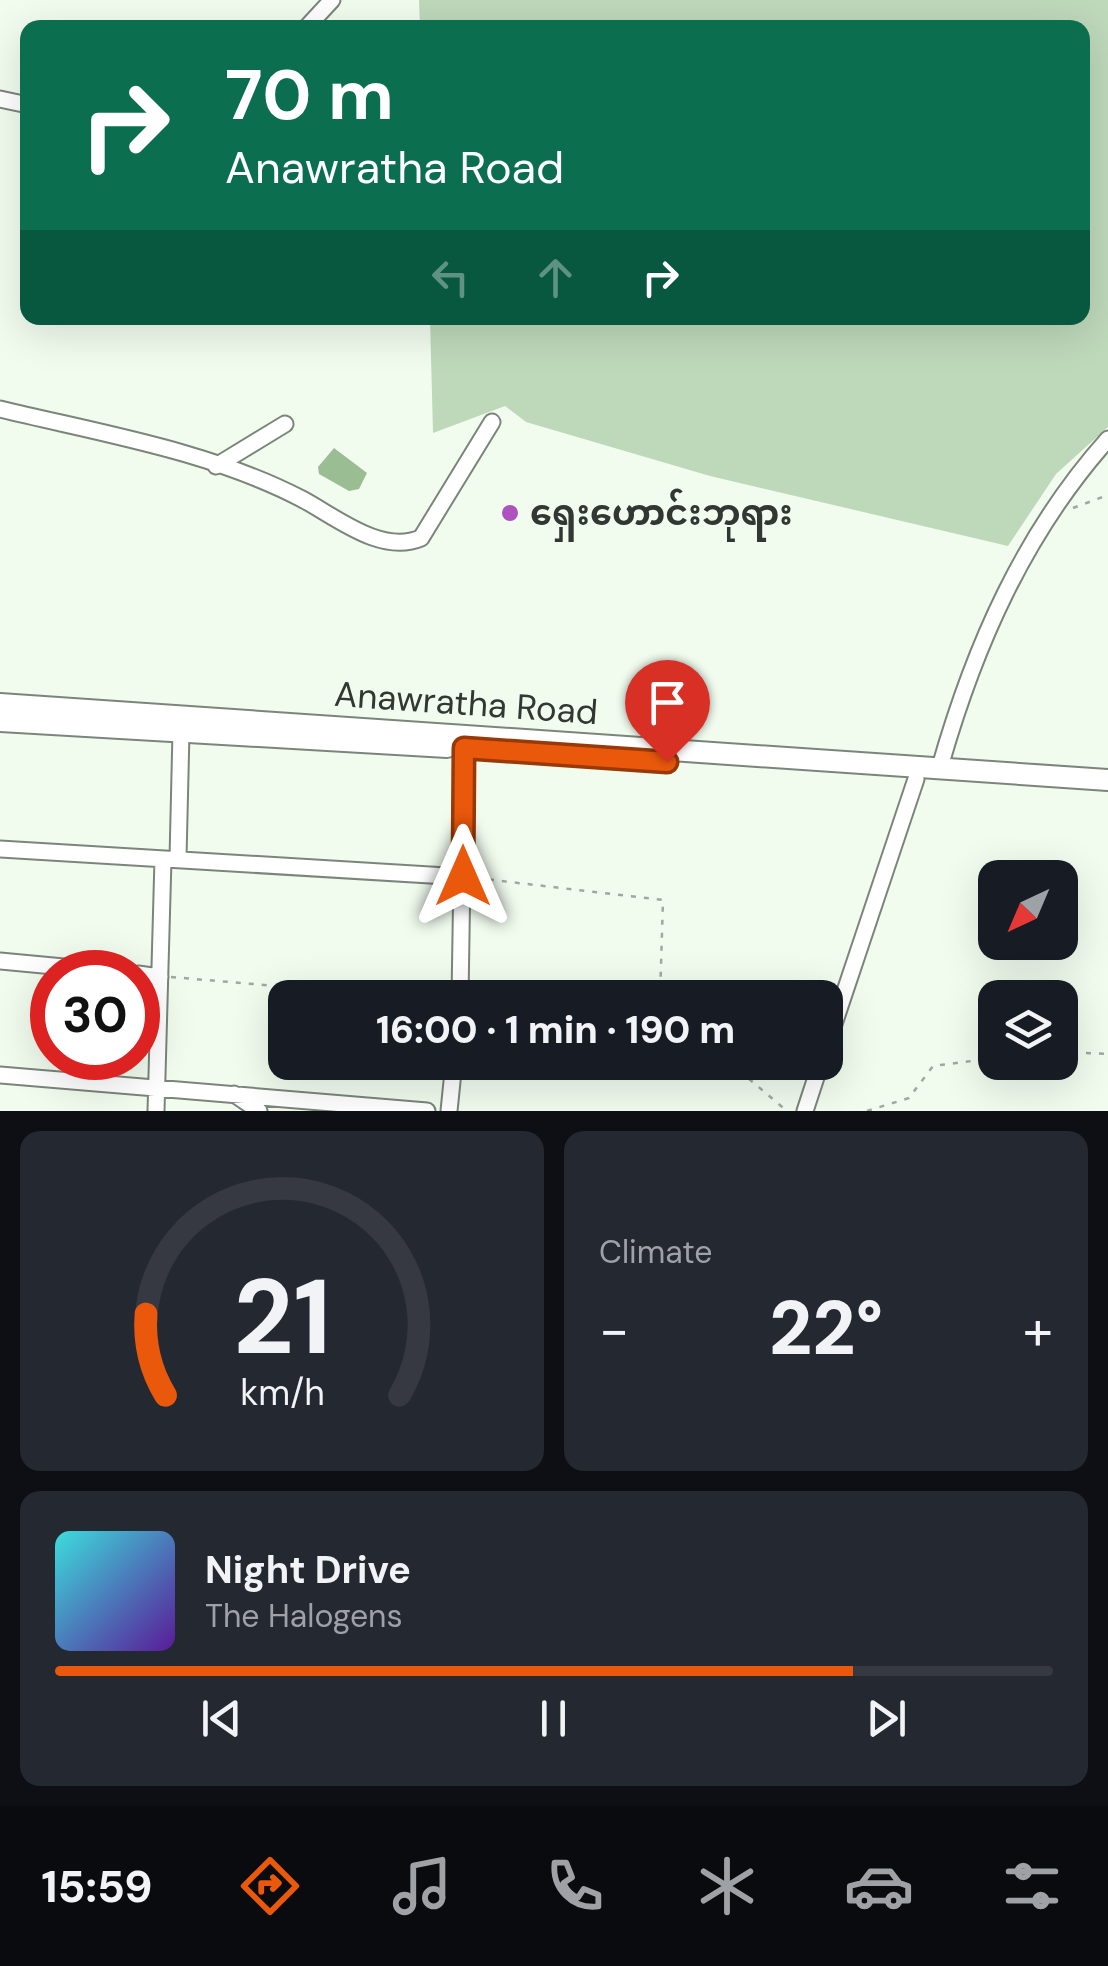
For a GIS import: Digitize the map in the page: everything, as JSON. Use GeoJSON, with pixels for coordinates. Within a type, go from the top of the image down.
{"type":"FeatureCollection","features":[{"type":"Feature","properties":{"kind":"main road","name":"Anawratha Road"},"geometry":{"type":"LineString","coordinates":[[0,704],[143,722],[181,732],[260,729]]}},
{"type":"Feature","properties":{"kind":"main road","name":"Anawratha Road"},"geometry":{"type":"LineString","coordinates":[[0,720],[143,722],[1108,780]]}},
{"type":"Feature","properties":{"kind":"main road","name":"Anawratha Road"},"geometry":{"type":"LineString","coordinates":[[380,738],[464,748],[498,743]]}},
{"type":"Feature","properties":{"kind":"main road","name":"Anawratha Road"},"geometry":{"type":"LineString","coordinates":[[925,771],[1108,793]]}},
{"type":"Feature","properties":{"kind":"street"},"geometry":{"type":"LineString","coordinates":[[313,20],[332,0]]}},
{"type":"Feature","properties":{"kind":"street"},"geometry":{"type":"LineString","coordinates":[[0,409],[216,466],[301,498],[381,539],[411,542],[421,538],[492,422]]}},
{"type":"Feature","properties":{"kind":"street"},"geometry":{"type":"LineString","coordinates":[[216,466],[244,445],[285,424]]}},
{"type":"Feature","properties":{"kind":"street"},"geometry":{"type":"LineString","coordinates":[[843,1001],[925,771],[991,622],[1052,510],[1108,440]]}},
{"type":"Feature","properties":{"kind":"street"},"geometry":{"type":"LineString","coordinates":[[160,976],[181,732]]}},
{"type":"Feature","properties":{"kind":"street"},"geometry":{"type":"LineString","coordinates":[[460,980],[464,748]]}},
{"type":"Feature","properties":{"kind":"street"},"geometry":{"type":"LineString","coordinates":[[0,849],[463,876]]}},
{"type":"Feature","properties":{"kind":"street"},"geometry":{"type":"LineString","coordinates":[[0,962],[30,965]]}},
{"type":"Feature","properties":{"kind":"street"},"geometry":{"type":"LineString","coordinates":[[0,1075],[427,1111]]}},
{"type":"Feature","properties":{"kind":"street"},"geometry":{"type":"LineString","coordinates":[[156,1111],[158,1080]]}},
{"type":"Feature","properties":{"kind":"street"},"geometry":{"type":"LineString","coordinates":[[449,1111],[452,1080]]}},
{"type":"Feature","properties":{"kind":"street"},"geometry":{"type":"LineString","coordinates":[[805,1111],[815,1080]]}},
{"type":"Feature","properties":{"kind":"street"},"geometry":{"type":"LineString","coordinates":[[230,1092],[260,1111]]}},
{"type":"Feature","properties":{"kind":"path"},"geometry":{"type":"LineString","coordinates":[[1052,510],[1078,507],[1108,495]]}},
{"type":"Feature","properties":{"kind":"path"},"geometry":{"type":"LineString","coordinates":[[463,876],[663,900],[661,980]]}},
{"type":"Feature","properties":{"kind":"path"},"geometry":{"type":"LineString","coordinates":[[160,976],[268,985]]}},
{"type":"Feature","properties":{"kind":"path"},"geometry":{"type":"LineString","coordinates":[[1078,1053],[1108,1054]]}},
{"type":"Feature","properties":{"kind":"path"},"geometry":{"type":"LineString","coordinates":[[867,1111],[909,1098],[933,1066],[978,1060]]}},
{"type":"Feature","properties":{"kind":"path"},"geometry":{"type":"LineString","coordinates":[[750,1080],[787,1111]]}},
{"type":"Feature","properties":{"kind":"shaded area"},"geometry":{"type":"Polygon","coordinates":[[[419,0],[1108,0],[1108,427],[1056,474],[1008,546],[710,476],[526,422],[505,406],[433,433],[430,325],[1090,325],[1090,20],[420,20],[419,0]]]}},
{"type":"Feature","properties":{"kind":"shaded area"},"geometry":{"type":"Polygon","coordinates":[[[334,448],[367,473],[359,489],[349,491],[319,474],[318,467],[334,448]]]}},
{"type":"Feature","properties":{"kind":"place","name":"ရှေးဟောင်းဘုရား"},"geometry":{"type":"Point","coordinates":[510,513]}},
{"type":"Feature","properties":{"kind":"route"},"geometry":{"type":"LineString","coordinates":[[463,876],[464,748],[667,762]]}}]}
